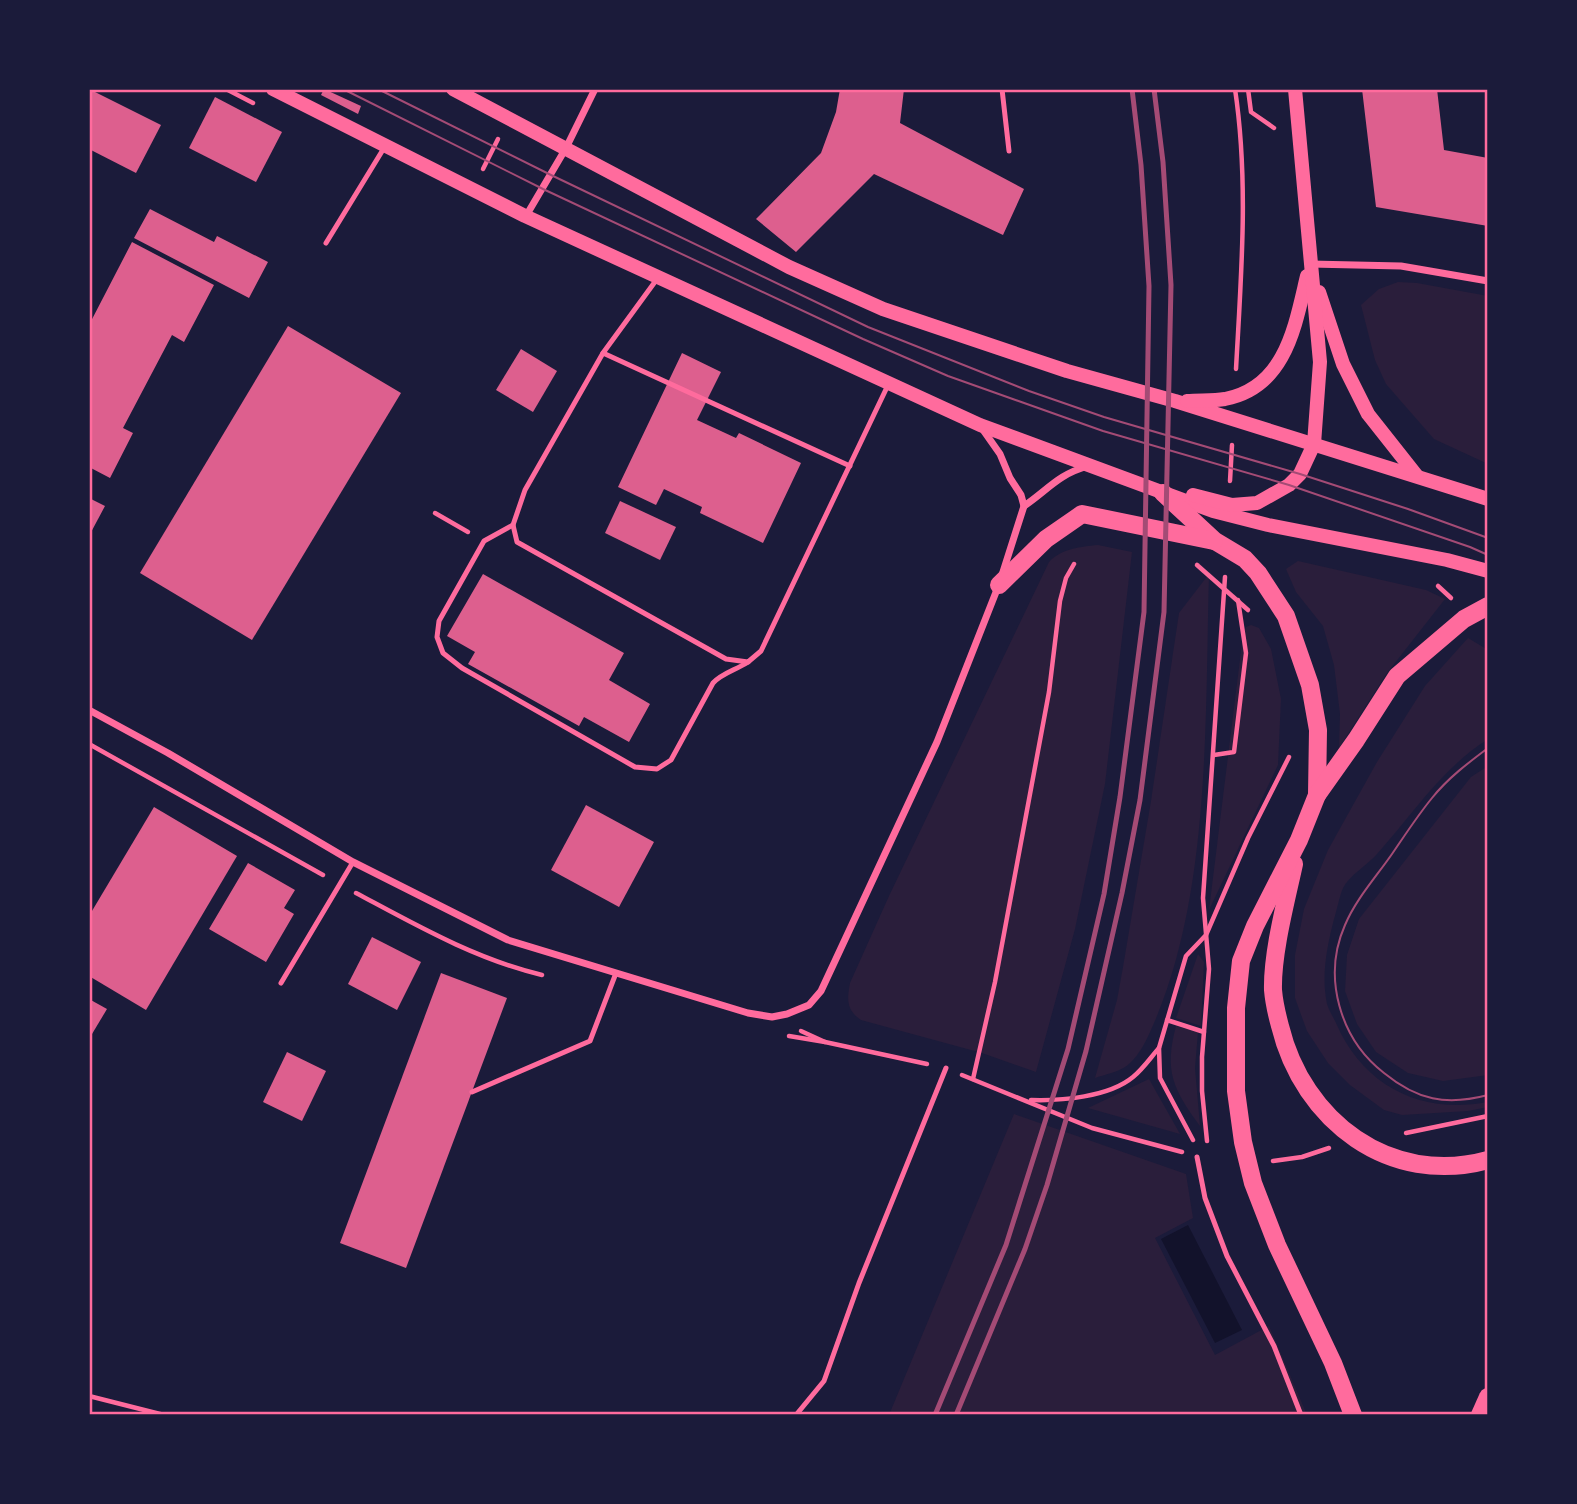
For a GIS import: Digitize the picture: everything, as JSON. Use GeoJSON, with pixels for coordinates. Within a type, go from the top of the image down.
{"type":"FeatureCollection","features":[{"type":"Feature","properties":{"kind":"main road"},"geometry":{"type":"LineString","coordinates":[[273,89],[525,216],[980,425],[1213,511],[1488,571]]}},
{"type":"Feature","properties":{"kind":"main road"},"geometry":{"type":"LineString","coordinates":[[453,89],[789,267],[883,309],[1067,371],[1175,401],[1488,499]]}},
{"type":"Feature","properties":{"kind":"main road"},"geometry":{"type":"LineString","coordinates":[[1095,468],[1232,505],[1257,503],[1289,485],[1300,474],[1314,444],[1320,362],[1295,89]]}},
{"type":"Feature","properties":{"kind":"main road"},"geometry":{"type":"LineString","coordinates":[[1175,401],[1227,399],[1260,385],[1280,362],[1294,330],[1309,264]]}},
{"type":"Feature","properties":{"kind":"main road"},"geometry":{"type":"LineString","coordinates":[[1309,264],[1343,364],[1368,414],[1417,476]]}},
{"type":"Feature","properties":{"kind":"main road"},"geometry":{"type":"LineString","coordinates":[[1163,493],[1215,541],[1245,559],[1258,573],[1286,617],[1310,685],[1318,730],[1317,795]]}},
{"type":"Feature","properties":{"kind":"main road"},"geometry":{"type":"LineString","coordinates":[[999,585],[1046,539],[1082,514],[1215,541]]}},
{"type":"Feature","properties":{"kind":"main road"},"geometry":{"type":"LineString","coordinates":[[1353,1415],[1333,1363],[1277,1245],[1253,1183],[1243,1142],[1236,1091],[1237,1008],[1241,961],[1255,926],[1299,840],[1317,795],[1397,676],[1464,619],[1488,606]]}},
{"type":"Feature","properties":{"kind":"main road"},"geometry":{"type":"LineString","coordinates":[[1299,840],[1279,938],[1273,990],[1278,1020],[1289,1057],[1305,1087],[1321,1110],[1361,1143],[1406,1162],[1454,1166],[1488,1160]]}},
{"type":"Feature","properties":{"kind":"main road"},"geometry":{"type":"LineString","coordinates":[[1480,1415],[1488,1397]]}},
{"type":"Feature","properties":{"kind":"street"},"geometry":{"type":"LineString","coordinates":[[525,216],[566,148],[595,89]]}},
{"type":"Feature","properties":{"kind":"street"},"geometry":{"type":"LineString","coordinates":[[1309,264],[1401,267],[1488,281]]}},
{"type":"Feature","properties":{"kind":"street"},"geometry":{"type":"LineString","coordinates":[[89,710],[160,748],[352,862],[508,940],[748,1013],[772,1017],[799,1010],[809,1005],[821,991],[937,742],[999,585],[1024,506],[1000,454],[980,425]]}},
{"type":"Feature","properties":{"kind":"street"},"geometry":{"type":"LineString","coordinates":[[1024,506],[1069,472],[1095,468]]}},
{"type":"Feature","properties":{"kind":"lane"},"geometry":{"type":"LineString","coordinates":[[1002,89],[1009,151]]}},
{"type":"Feature","properties":{"kind":"lane"},"geometry":{"type":"LineString","coordinates":[[326,243],[386,146]]}},
{"type":"Feature","properties":{"kind":"lane"},"geometry":{"type":"LineString","coordinates":[[659,276],[603,353],[525,490],[513,525],[517,542],[726,659],[748,662]]}},
{"type":"Feature","properties":{"kind":"lane"},"geometry":{"type":"LineString","coordinates":[[603,353],[850,466]]}},
{"type":"Feature","properties":{"kind":"lane"},"geometry":{"type":"LineString","coordinates":[[513,525],[484,541],[439,621],[437,637],[443,653],[463,668],[635,767],[657,769],[671,760],[713,683],[720,676],[734,672],[761,651],[890,383]]}},
{"type":"Feature","properties":{"kind":"lane"},"geometry":{"type":"LineString","coordinates":[[281,983],[352,862]]}},
{"type":"Feature","properties":{"kind":"lane"},"geometry":{"type":"LineString","coordinates":[[472,1092],[590,1041],[616,973]]}},
{"type":"Feature","properties":{"kind":"lane"},"geometry":{"type":"LineString","coordinates":[[796,1415],[824,1381],[859,1283],[946,1068]]}},
{"type":"Feature","properties":{"kind":"lane"},"geometry":{"type":"LineString","coordinates":[[1197,1157],[1205,1198],[1227,1256],[1274,1346],[1301,1415]]}},
{"type":"Feature","properties":{"kind":"path"},"geometry":{"type":"LineString","coordinates":[[1248,89],[1251,112],[1300,145]]}},
{"type":"Feature","properties":{"kind":"path"},"geometry":{"type":"LineString","coordinates":[[471,188],[509,117]]}},
{"type":"Feature","properties":{"kind":"path"},"geometry":{"type":"LineString","coordinates":[[435,513],[470,533]]}},
{"type":"Feature","properties":{"kind":"path"},"geometry":{"type":"LineString","coordinates":[[1194,562],[1254,616]]}},
{"type":"Feature","properties":{"kind":"path"},"geometry":{"type":"LineString","coordinates":[[973,1079],[995,982],[1049,692],[1060,601],[1066,578],[1074,564]]}},
{"type":"Feature","properties":{"kind":"path"},"geometry":{"type":"LineString","coordinates":[[1214,755],[1234,752],[1247,653],[1238,599],[1258,573]]}},
{"type":"Feature","properties":{"kind":"path"},"geometry":{"type":"LineString","coordinates":[[1428,583],[1441,586],[1464,619]]}},
{"type":"Feature","properties":{"kind":"path"},"geometry":{"type":"LineString","coordinates":[[1202,1091],[1209,969],[1203,898],[1219,676]]}},
{"type":"Feature","properties":{"kind":"path"},"geometry":{"type":"LineString","coordinates":[[772,1017],[825,1042],[946,1068],[1092,1128],[1206,1158],[1191,1138],[1160,1078],[1159,1048],[1186,956],[1206,936],[1248,838],[1289,760],[1289,747]]}},
{"type":"Feature","properties":{"kind":"path"},"geometry":{"type":"LineString","coordinates":[[1167,1020],[1204,1032]]}},
{"type":"Feature","properties":{"kind":"path"},"geometry":{"type":"LineString","coordinates":[[1027,1100],[1066,1101],[1099,1093],[1132,1079],[1159,1048]]}},
{"type":"Feature","properties":{"kind":"path"},"geometry":{"type":"LineString","coordinates":[[89,1396],[164,1415]]}},
{"type":"Feature","properties":{"kind":"shaded area"},"geometry":{"type":"Polygon","coordinates":[[[1398,282],[1488,296],[1488,464],[1434,439],[1386,384],[1375,360],[1361,305],[1379,289],[1398,282]]]}},
{"type":"Feature","properties":{"kind":"shaded area"},"geometry":{"type":"Polygon","coordinates":[[[1098,545],[1132,552],[1105,784],[1075,929],[1036,1072],[982,1053],[861,1020],[849,1004],[850,983],[1049,562],[1066,551],[1098,545]]]}},
{"type":"Feature","properties":{"kind":"shaded area"},"geometry":{"type":"Polygon","coordinates":[[[1298,561],[1426,590],[1445,599],[1387,673],[1339,748],[1340,714],[1334,665],[1323,626],[1296,592],[1286,569],[1298,561]]]}},
{"type":"Feature","properties":{"kind":"shaded area"},"geometry":{"type":"Polygon","coordinates":[[[1209,574],[1205,744],[1195,860],[1186,917],[1173,972],[1142,1047],[1125,1067],[1095,1078],[1117,1000],[1123,967],[1179,613],[1209,574]]]}},
{"type":"Feature","properties":{"kind":"shaded area"},"geometry":{"type":"Polygon","coordinates":[[[1251,625],[1259,628],[1271,649],[1281,699],[1278,765],[1209,910],[1243,635],[1246,627],[1251,625]]]}},
{"type":"Feature","properties":{"kind":"shaded area"},"geometry":{"type":"Polygon","coordinates":[[[1468,638],[1488,650],[1488,739],[1442,778],[1377,854],[1346,884],[1334,919],[1326,961],[1325,993],[1329,1009],[1348,1045],[1378,1079],[1397,1091],[1440,1104],[1488,1102],[1488,1107],[1468,1111],[1402,1115],[1384,1110],[1350,1085],[1328,1063],[1307,1031],[1295,998],[1295,955],[1304,909],[1328,850],[1377,762],[1425,686],[1468,638]]]}},
{"type":"Feature","properties":{"kind":"shaded area"},"geometry":{"type":"Polygon","coordinates":[[[1488,766],[1488,1075],[1443,1081],[1408,1073],[1376,1052],[1357,1024],[1345,991],[1347,955],[1359,919],[1471,777],[1488,766]]]}},
{"type":"Feature","properties":{"kind":"shaded area"},"geometry":{"type":"Polygon","coordinates":[[[1198,954],[1204,962],[1201,1026],[1176,1018],[1198,954]]]}},
{"type":"Feature","properties":{"kind":"shaded area"},"geometry":{"type":"Polygon","coordinates":[[[1176,1026],[1198,1032],[1195,1068],[1200,1126],[1183,1101],[1173,1079],[1171,1055],[1176,1026]]]}},
{"type":"Feature","properties":{"kind":"shaded area"},"geometry":{"type":"Polygon","coordinates":[[[1149,1079],[1180,1134],[1088,1108],[1149,1079]]]}},
{"type":"Feature","properties":{"kind":"shaded area"},"geometry":{"type":"Polygon","coordinates":[[[1014,1114],[1186,1174],[1193,1218],[1155,1238],[1215,1355],[1269,1326],[1307,1415],[889,1415],[1014,1114]]]}},
{"type":"Feature","properties":{"kind":"shaded area"},"geometry":{"type":"Polygon","coordinates":[[[1188,1225],[1242,1330],[1215,1343],[1161,1239],[1188,1225]]]}},
{"type":"Feature","properties":{"kind":"building"},"geometry":{"type":"Polygon","coordinates":[[[89,89],[161,125],[136,173],[89,149],[89,89]]]}},
{"type":"Feature","properties":{"kind":"building"},"geometry":{"type":"Polygon","coordinates":[[[324,89],[361,106],[358,114],[321,95],[324,89]]]}},
{"type":"Feature","properties":{"kind":"building"},"geometry":{"type":"Polygon","coordinates":[[[840,89],[904,89],[900,123],[1024,189],[1003,235],[874,174],[796,252],[756,219],[821,153],[836,112],[840,89]]]}},
{"type":"Feature","properties":{"kind":"building"},"geometry":{"type":"Polygon","coordinates":[[[1362,89],[1437,89],[1444,150],[1488,158],[1488,226],[1376,207],[1362,89]]]}},
{"type":"Feature","properties":{"kind":"building"},"geometry":{"type":"Polygon","coordinates":[[[215,97],[282,132],[256,182],[189,148],[215,97]]]}},
{"type":"Feature","properties":{"kind":"building"},"geometry":{"type":"Polygon","coordinates":[[[150,209],[214,242],[217,236],[268,262],[249,298],[134,238],[150,209]]]}},
{"type":"Feature","properties":{"kind":"building"},"geometry":{"type":"Polygon","coordinates":[[[132,242],[214,285],[184,342],[172,335],[123,428],[133,433],[110,478],[89,467],[89,325],[132,242]]]}},
{"type":"Feature","properties":{"kind":"building"},"geometry":{"type":"Polygon","coordinates":[[[288,326],[401,393],[252,640],[140,573],[288,326]]]}},
{"type":"Feature","properties":{"kind":"building"},"geometry":{"type":"Polygon","coordinates":[[[521,349],[557,371],[533,412],[496,390],[521,349]]]}},
{"type":"Feature","properties":{"kind":"building"},"geometry":{"type":"Polygon","coordinates":[[[682,353],[721,372],[697,420],[736,438],[739,433],[801,463],[763,543],[700,513],[702,507],[664,489],[656,505],[618,487],[682,353]]]}},
{"type":"Feature","properties":{"kind":"building"},"geometry":{"type":"Polygon","coordinates":[[[89,498],[105,506],[89,536],[89,498]]]}},
{"type":"Feature","properties":{"kind":"building"},"geometry":{"type":"Polygon","coordinates":[[[620,501],[676,527],[660,560],[605,533],[620,501]]]}},
{"type":"Feature","properties":{"kind":"building"},"geometry":{"type":"Polygon","coordinates":[[[483,574],[624,653],[609,680],[650,704],[629,742],[584,717],[579,726],[468,664],[475,652],[447,636],[483,574]]]}},
{"type":"Feature","properties":{"kind":"building"},"geometry":{"type":"Polygon","coordinates":[[[586,805],[654,842],[619,907],[551,870],[586,805]]]}},
{"type":"Feature","properties":{"kind":"building"},"geometry":{"type":"Polygon","coordinates":[[[154,807],[237,856],[146,1010],[89,976],[89,916],[154,807]]]}},
{"type":"Feature","properties":{"kind":"building"},"geometry":{"type":"Polygon","coordinates":[[[248,863],[295,890],[284,908],[294,914],[266,962],[209,929],[248,863]]]}},
{"type":"Feature","properties":{"kind":"building"},"geometry":{"type":"Polygon","coordinates":[[[372,937],[421,962],[397,1010],[348,984],[372,937]]]}},
{"type":"Feature","properties":{"kind":"building"},"geometry":{"type":"Polygon","coordinates":[[[441,973],[507,998],[406,1268],[340,1243],[441,973]]]}},
{"type":"Feature","properties":{"kind":"building"},"geometry":{"type":"Polygon","coordinates":[[[89,999],[107,1009],[89,1039],[89,999]]]}},
{"type":"Feature","properties":{"kind":"building"},"geometry":{"type":"Polygon","coordinates":[[[287,1052],[326,1071],[302,1121],[263,1102],[287,1052]]]}},
{"type":"Feature","properties":{"kind":"tram line"},"geometry":{"type":"LineString","coordinates":[[343,89],[543,189],[948,376],[1103,431],[1289,485],[1488,555]]}},
{"type":"Feature","properties":{"kind":"tram line"},"geometry":{"type":"LineString","coordinates":[[378,89],[868,327],[1029,391],[1104,417],[1300,474],[1488,538]]}},
{"type":"Feature","properties":{"kind":"tram line"},"geometry":{"type":"LineString","coordinates":[[1488,748],[1458,771],[1438,791],[1367,888],[1345,925],[1335,965],[1339,1006],[1346,1025],[1356,1043],[1384,1073],[1408,1089],[1433,1098],[1459,1100],[1488,1095]]}},
{"type":"Feature","properties":{"kind":"railway"},"geometry":{"type":"LineString","coordinates":[[935,1415],[1006,1245],[1068,1049],[1104,894],[1120,797],[1144,612],[1149,286],[1141,165],[1132,89]]}},
{"type":"Feature","properties":{"kind":"railway"},"geometry":{"type":"LineString","coordinates":[[956,1415],[1025,1249],[1047,1185],[1086,1051],[1140,800],[1164,612],[1171,285],[1163,162],[1154,89]]}}]}
